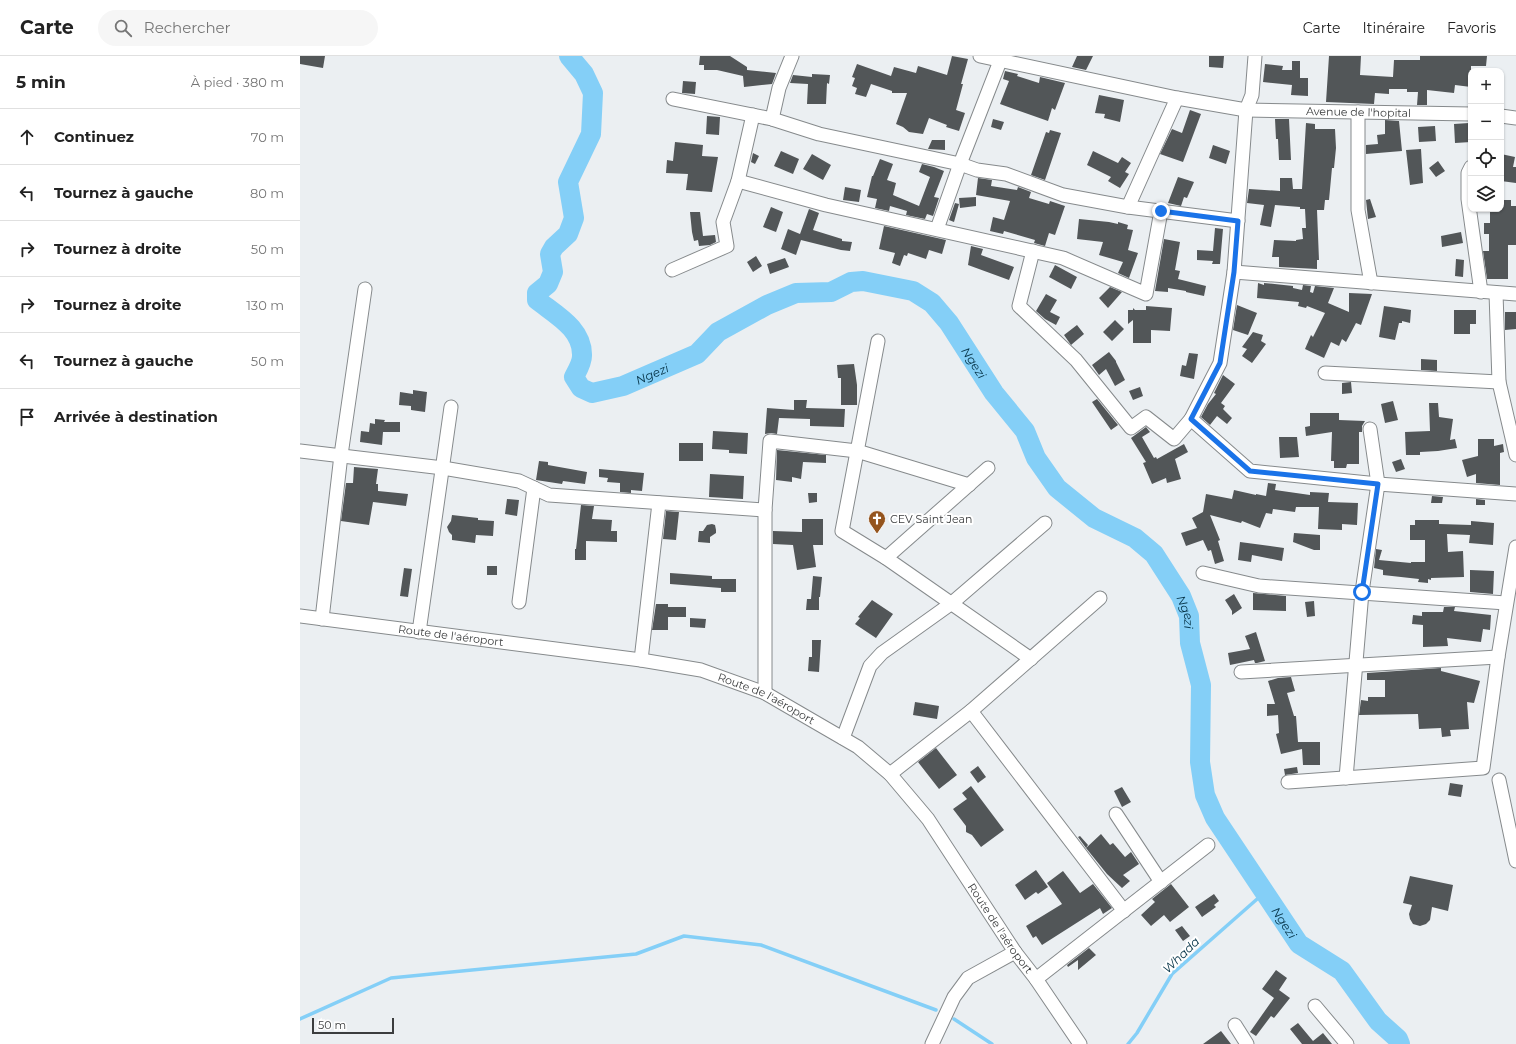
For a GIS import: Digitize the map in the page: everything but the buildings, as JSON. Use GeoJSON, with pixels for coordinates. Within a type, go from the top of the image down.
{"type":"FeatureCollection","features":[{"type":"Feature","properties":{"kind":"street"},"geometry":{"type":"LineString","coordinates":[[772,119],[779,88],[792,56]]}},
{"type":"Feature","properties":{"kind":"street","name":"Avenue de l'hopital"},"geometry":{"type":"LineString","coordinates":[[980,56],[1001,58],[1177,98],[1246,110],[1468,114]]}},
{"type":"Feature","properties":{"kind":"street"},"geometry":{"type":"LineString","coordinates":[[1033,251],[1019,306],[1076,360],[1131,428],[1146,417],[1174,439],[1191,419],[1220,363],[1234,272],[1246,110],[1252,95],[1255,56]]}},
{"type":"Feature","properties":{"kind":"street"},"geometry":{"type":"LineString","coordinates":[[937,229],[960,164],[1001,58]]}},
{"type":"Feature","properties":{"kind":"street"},"geometry":{"type":"LineString","coordinates":[[1128,207],[1177,98]]}},
{"type":"Feature","properties":{"kind":"street"},"geometry":{"type":"LineString","coordinates":[[673,99],[772,119],[819,134],[960,164],[976,170],[1006,174],[1063,195],[1128,207],[1238,221]]}},
{"type":"Feature","properties":{"kind":"street"},"geometry":{"type":"LineString","coordinates":[[1358,112],[1358,210],[1371,283]]}},
{"type":"Feature","properties":{"kind":"street"},"geometry":{"type":"LineString","coordinates":[[672,270],[727,246],[723,222],[738,182],[753,115]]}},
{"type":"Feature","properties":{"kind":"street"},"geometry":{"type":"LineString","coordinates":[[1504,116],[1516,118]]}},
{"type":"Feature","properties":{"kind":"street"},"geometry":{"type":"LineString","coordinates":[[1468,176],[1468,200],[1481,292]]}},
{"type":"Feature","properties":{"kind":"street"},"geometry":{"type":"LineString","coordinates":[[738,182],[826,205],[1063,258],[1146,294],[1161,211]]}},
{"type":"Feature","properties":{"kind":"street"},"geometry":{"type":"LineString","coordinates":[[1234,272],[1516,294]]}},
{"type":"Feature","properties":{"kind":"street"},"geometry":{"type":"LineString","coordinates":[[322,619],[342,455],[365,289]]}},
{"type":"Feature","properties":{"kind":"street"},"geometry":{"type":"LineString","coordinates":[[1496,293],[1499,382],[1516,455]]}},
{"type":"Feature","properties":{"kind":"street"},"geometry":{"type":"LineString","coordinates":[[878,341],[842,531],[886,558],[1031,659]]}},
{"type":"Feature","properties":{"kind":"street"},"geometry":{"type":"LineString","coordinates":[[1325,373],[1499,382]]}},
{"type":"Feature","properties":{"kind":"street"},"geometry":{"type":"LineString","coordinates":[[419,632],[451,407]]}},
{"type":"Feature","properties":{"kind":"street"},"geometry":{"type":"LineString","coordinates":[[1191,419],[1250,471],[1378,484],[1516,494]]}},
{"type":"Feature","properties":{"kind":"street"},"geometry":{"type":"LineString","coordinates":[[1346,778],[1362,592],[1378,484],[1370,429]]}},
{"type":"Feature","properties":{"kind":"street"},"geometry":{"type":"LineString","coordinates":[[765,694],[765,510],[770,441],[856,451],[969,485]]}},
{"type":"Feature","properties":{"kind":"street"},"geometry":{"type":"LineString","coordinates":[[300,450],[443,468],[519,481],[549,495],[765,510]]}},
{"type":"Feature","properties":{"kind":"street"},"geometry":{"type":"LineString","coordinates":[[886,558],[988,468]]}},
{"type":"Feature","properties":{"kind":"street"},"geometry":{"type":"LineString","coordinates":[[519,602],[534,488]]}},
{"type":"Feature","properties":{"kind":"street"},"geometry":{"type":"LineString","coordinates":[[641,660],[659,503]]}},
{"type":"Feature","properties":{"kind":"street"},"geometry":{"type":"LineString","coordinates":[[843,738],[870,666],[882,652],[952,603],[1045,523]]}},
{"type":"Feature","properties":{"kind":"street"},"geometry":{"type":"LineString","coordinates":[[1288,782],[1483,768],[1506,603],[1516,547]]}},
{"type":"Feature","properties":{"kind":"street"},"geometry":{"type":"LineString","coordinates":[[1203,573],[1259,586],[1506,603]]}},
{"type":"Feature","properties":{"kind":"street"},"geometry":{"type":"LineString","coordinates":[[890,774],[971,712],[1100,598]]}},
{"type":"Feature","properties":{"kind":"street","name":"Route de l'aéroport"},"geometry":{"type":"LineString","coordinates":[[300,616],[641,660],[701,670],[765,694],[858,747],[890,774],[928,819],[1015,952],[1036,979],[1080,1044]]}},
{"type":"Feature","properties":{"kind":"street"},"geometry":{"type":"LineString","coordinates":[[1241,672],[1498,657]]}},
{"type":"Feature","properties":{"kind":"street"},"geometry":{"type":"LineString","coordinates":[[971,712],[1124,911]]}},
{"type":"Feature","properties":{"kind":"street"},"geometry":{"type":"LineString","coordinates":[[1499,780],[1516,861]]}},
{"type":"Feature","properties":{"kind":"street"},"geometry":{"type":"LineString","coordinates":[[1116,814],[1161,882]]}},
{"type":"Feature","properties":{"kind":"street"},"geometry":{"type":"LineString","coordinates":[[1036,979],[1208,844]]}},
{"type":"Feature","properties":{"kind":"street"},"geometry":{"type":"LineString","coordinates":[[932,1044],[954,996],[968,978],[1015,952]]}},
{"type":"Feature","properties":{"kind":"street"},"geometry":{"type":"LineString","coordinates":[[1315,1006],[1347,1044]]}},
{"type":"Feature","properties":{"kind":"street"},"geometry":{"type":"LineString","coordinates":[[1235,1025],[1247,1044]]}},
{"type":"Feature","properties":{"kind":"waterway","name":"Ngezi"},"geometry":{"type":"LineString","coordinates":[[569,56],[584,74],[593,93],[591,134],[568,182],[574,218],[568,234],[554,247],[550,254],[553,272],[548,284],[537,293],[537,300],[560,317],[573,330],[578,338],[581,346],[582,359],[574,377],[581,388],[592,393],[623,386],[697,354],[718,332],[767,305],[796,293],[831,292],[851,282],[863,281],[913,291],[932,303],[949,323],[994,393],[1025,431],[1036,458],[1057,488],[1094,518],[1135,538],[1154,554],[1181,596],[1189,616],[1190,643],[1201,685],[1200,762],[1205,795],[1215,818],[1299,944],[1342,971],[1378,1021],[1398,1039],[1400,1044]]}},
{"type":"Feature","properties":{"kind":"waterway","name":"Whada"},"geometry":{"type":"LineString","coordinates":[[1128,1044],[1137,1033],[1172,974],[1264,893]]}},
{"type":"Feature","properties":{"kind":"waterway"},"geometry":{"type":"LineString","coordinates":[[300,1019],[391,978],[636,954],[684,936],[761,945],[936,1010]]}},
{"type":"Feature","properties":{"kind":"waterway"},"geometry":{"type":"LineString","coordinates":[[954,1019],[992,1044]]}},
{"type":"Feature","properties":{"kind":"place","name":"CEV Saint Jean"},"geometry":{"type":"Point","coordinates":[877,534]}},
{"type":"Feature","properties":{"kind":"route"},"geometry":{"type":"LineString","coordinates":[[1161,211],[1238,221],[1234,272],[1220,363],[1191,419],[1250,471],[1378,484],[1362,592]]}}]}
